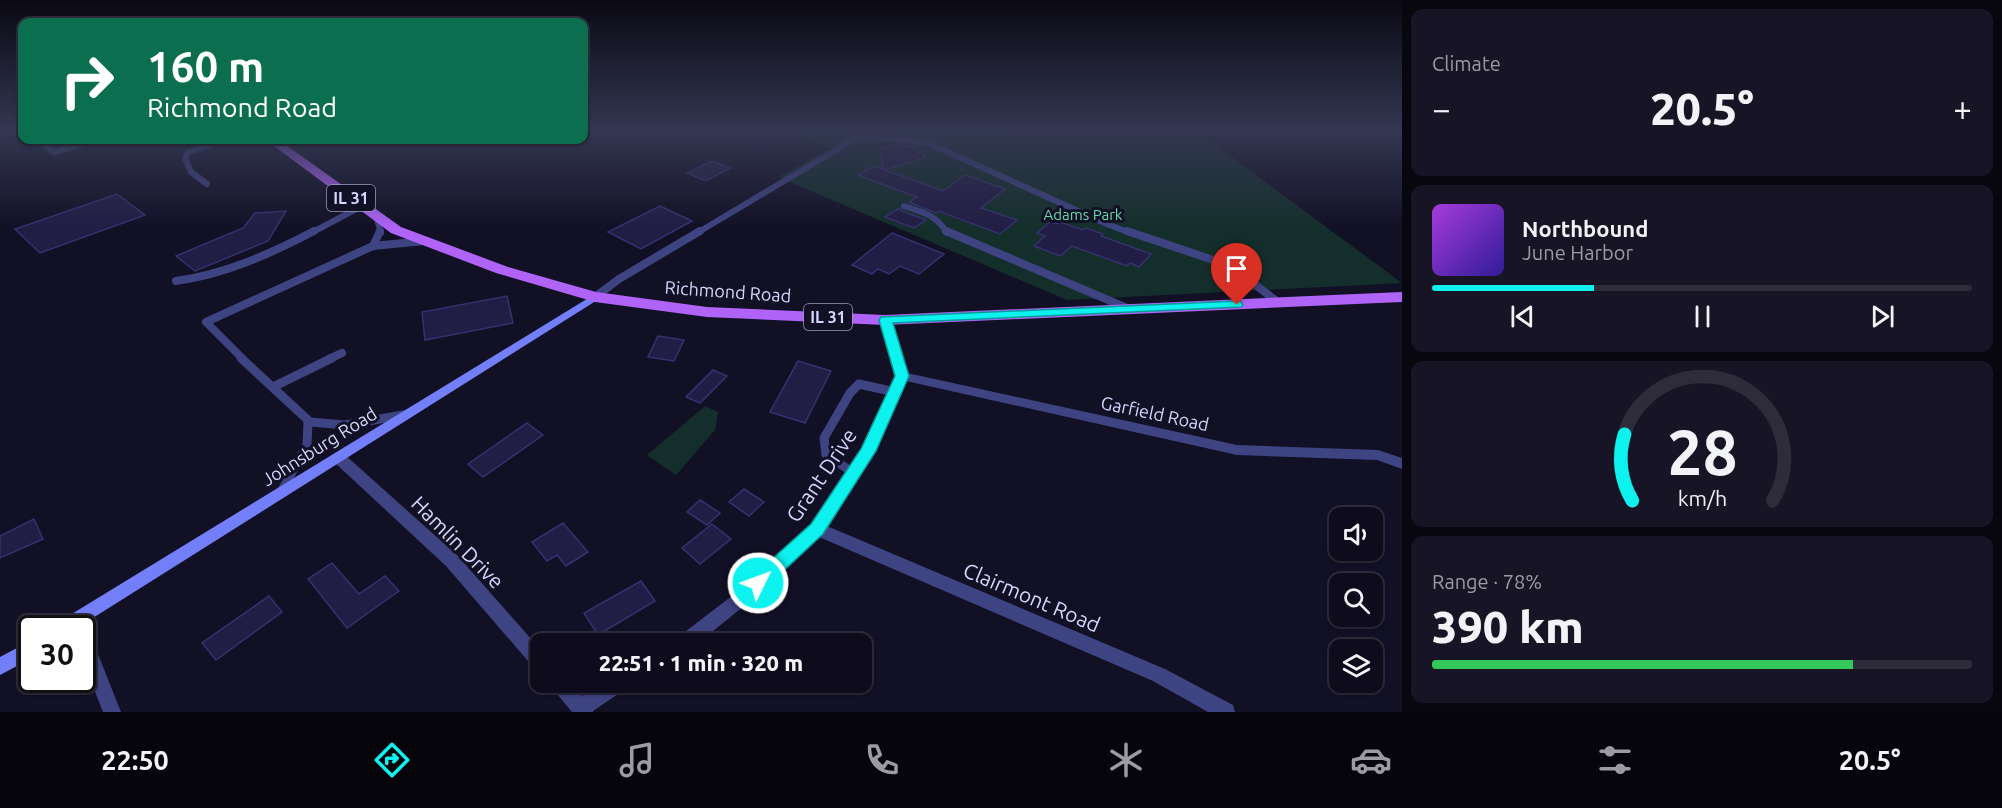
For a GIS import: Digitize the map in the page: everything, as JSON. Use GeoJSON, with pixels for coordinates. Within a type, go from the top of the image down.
{"type":"FeatureCollection","features":[{"type":"Feature","properties":{"kind":"main road","name":"Richmond Road"},"geometry":{"type":"LineString","coordinates":[[304,163],[396,230],[502,270],[595,297],[707,312],[885,320],[1402,297]]}},
{"type":"Feature","properties":{"kind":"street","name":"Johnsburg Road"},"geometry":{"type":"LineString","coordinates":[[95,615],[278,496],[595,297]]}},
{"type":"Feature","properties":{"kind":"street"},"geometry":{"type":"LineString","coordinates":[[885,320],[902,376]]}},
{"type":"Feature","properties":{"kind":"street","name":"Grant Drive"},"geometry":{"type":"LineString","coordinates":[[697,633],[743,597],[817,529],[868,451],[902,376]]}},
{"type":"Feature","properties":{"kind":"street","name":"Garfield Road"},"geometry":{"type":"LineString","coordinates":[[902,376],[1237,450],[1378,455],[1402,464]]}},
{"type":"Feature","properties":{"kind":"street","name":"Hamlin Drive"},"geometry":{"type":"LineString","coordinates":[[339,458],[452,561],[530,651]]}},
{"type":"Feature","properties":{"kind":"street","name":"Clairmont Road"},"geometry":{"type":"LineString","coordinates":[[817,529],[1159,675],[1227,712]]}},
{"type":"Feature","properties":{"kind":"street"},"geometry":{"type":"LineString","coordinates":[[0,667],[18,656]]}},
{"type":"Feature","properties":{"kind":"street"},"geometry":{"type":"LineString","coordinates":[[96,676],[112,712]]}},
{"type":"Feature","properties":{"kind":"street"},"geometry":{"type":"LineString","coordinates":[[567,693],[582,710],[606,693]]}},
{"type":"Feature","properties":{"kind":"lane"},"geometry":{"type":"LineString","coordinates":[[187,163],[191,172],[207,184]]}},
{"type":"Feature","properties":{"kind":"lane"},"geometry":{"type":"LineString","coordinates":[[595,297],[619,279],[814,163]]}},
{"type":"Feature","properties":{"kind":"lane"},"geometry":{"type":"LineString","coordinates":[[974,163],[1102,222],[1231,266],[1279,303]]}},
{"type":"Feature","properties":{"kind":"lane"},"geometry":{"type":"LineString","coordinates":[[176,281],[210,274],[249,260],[298,239],[362,206]]}},
{"type":"Feature","properties":{"kind":"lane"},"geometry":{"type":"LineString","coordinates":[[904,206],[934,217],[941,222],[947,233],[1070,282],[1131,310]]}},
{"type":"Feature","properties":{"kind":"lane"},"geometry":{"type":"LineString","coordinates":[[373,246],[381,233],[376,216]]}},
{"type":"Feature","properties":{"kind":"lane"},"geometry":{"type":"LineString","coordinates":[[411,413],[369,423],[338,426],[308,421],[206,322],[373,246],[425,241]]}},
{"type":"Feature","properties":{"kind":"lane"},"geometry":{"type":"LineString","coordinates":[[273,387],[342,353]]}},
{"type":"Feature","properties":{"kind":"lane"},"geometry":{"type":"LineString","coordinates":[[854,473],[826,455],[824,438],[850,393],[859,384],[895,392]]}},
{"type":"Feature","properties":{"kind":"lane"},"geometry":{"type":"LineString","coordinates":[[278,496],[307,445],[308,421]]}},
{"type":"Feature","properties":{"kind":"green space","name":"Adams Park"},"geometry":{"type":"Polygon","coordinates":[[[803,163],[1240,163],[1402,283],[1067,300],[778,177],[803,163]]]}},
{"type":"Feature","properties":{"kind":"green space"},"geometry":{"type":"Polygon","coordinates":[[[705,406],[718,412],[715,430],[676,475],[647,455],[705,406]]]}},
{"type":"Feature","properties":{"kind":"building"},"geometry":{"type":"Polygon","coordinates":[[[707,163],[718,163],[730,168],[706,181],[687,173],[707,163]]]}},
{"type":"Feature","properties":{"kind":"building"},"geometry":{"type":"Polygon","coordinates":[[[882,163],[906,163],[885,170],[943,191],[965,175],[1005,189],[981,208],[1017,220],[1000,234],[909,202],[917,197],[858,175],[874,166],[883,169],[882,163]]]}},
{"type":"Feature","properties":{"kind":"building"},"geometry":{"type":"Polygon","coordinates":[[[117,194],[145,215],[40,253],[15,229],[117,194]]]}},
{"type":"Feature","properties":{"kind":"building"},"geometry":{"type":"Polygon","coordinates":[[[660,206],[692,221],[641,249],[608,232],[660,206]]]}},
{"type":"Feature","properties":{"kind":"building"},"geometry":{"type":"Polygon","coordinates":[[[899,208],[926,220],[914,228],[885,217],[899,208]]]}},
{"type":"Feature","properties":{"kind":"building"},"geometry":{"type":"Polygon","coordinates":[[[286,211],[268,241],[195,271],[176,256],[243,228],[255,213],[286,211]]]}},
{"type":"Feature","properties":{"kind":"building"},"geometry":{"type":"Polygon","coordinates":[[[1050,222],[1057,224],[1060,222],[1083,230],[1086,228],[1103,234],[1101,236],[1151,254],[1139,267],[1130,263],[1127,266],[1072,246],[1060,256],[1034,246],[1045,236],[1037,233],[1050,222]]]}},
{"type":"Feature","properties":{"kind":"building"},"geometry":{"type":"Polygon","coordinates":[[[892,233],[944,254],[919,274],[900,266],[889,274],[878,269],[872,274],[852,265],[892,233]]]}},
{"type":"Feature","properties":{"kind":"building"},"geometry":{"type":"Polygon","coordinates":[[[507,296],[513,323],[425,340],[422,312],[507,296]]]}},
{"type":"Feature","properties":{"kind":"building"},"geometry":{"type":"Polygon","coordinates":[[[658,336],[684,340],[674,361],[648,357],[658,336]]]}},
{"type":"Feature","properties":{"kind":"building"},"geometry":{"type":"Polygon","coordinates":[[[798,361],[831,371],[805,423],[770,412],[798,361]]]}},
{"type":"Feature","properties":{"kind":"building"},"geometry":{"type":"Polygon","coordinates":[[[713,370],[727,376],[700,403],[686,397],[713,370]]]}},
{"type":"Feature","properties":{"kind":"building"},"geometry":{"type":"Polygon","coordinates":[[[527,423],[543,435],[483,477],[468,464],[527,423]]]}},
{"type":"Feature","properties":{"kind":"building"},"geometry":{"type":"Polygon","coordinates":[[[744,489],[764,502],[749,516],[729,502],[744,489]]]}},
{"type":"Feature","properties":{"kind":"building"},"geometry":{"type":"Polygon","coordinates":[[[700,500],[720,513],[707,525],[687,512],[700,500]]]}},
{"type":"Feature","properties":{"kind":"building"},"geometry":{"type":"Polygon","coordinates":[[[34,519],[43,539],[0,558],[0,536],[34,519]]]}},
{"type":"Feature","properties":{"kind":"building"},"geometry":{"type":"Polygon","coordinates":[[[563,523],[588,552],[566,566],[557,555],[547,561],[532,542],[563,523]]]}},
{"type":"Feature","properties":{"kind":"building"},"geometry":{"type":"Polygon","coordinates":[[[712,524],[731,539],[700,564],[682,548],[712,524]]]}},
{"type":"Feature","properties":{"kind":"building"},"geometry":{"type":"Polygon","coordinates":[[[332,563],[359,594],[385,576],[399,591],[347,628],[308,579],[332,563]]]}},
{"type":"Feature","properties":{"kind":"building"},"geometry":{"type":"Polygon","coordinates":[[[641,581],[655,601],[601,633],[597,633],[584,613],[641,581]]]}},
{"type":"Feature","properties":{"kind":"building"},"geometry":{"type":"Polygon","coordinates":[[[269,596],[282,612],[216,660],[202,643],[269,596]]]}},
{"type":"Feature","properties":{"kind":"route"},"geometry":{"type":"LineString","coordinates":[[758,583],[817,529],[868,451],[902,376],[885,320],[1237,305]]}}]}
